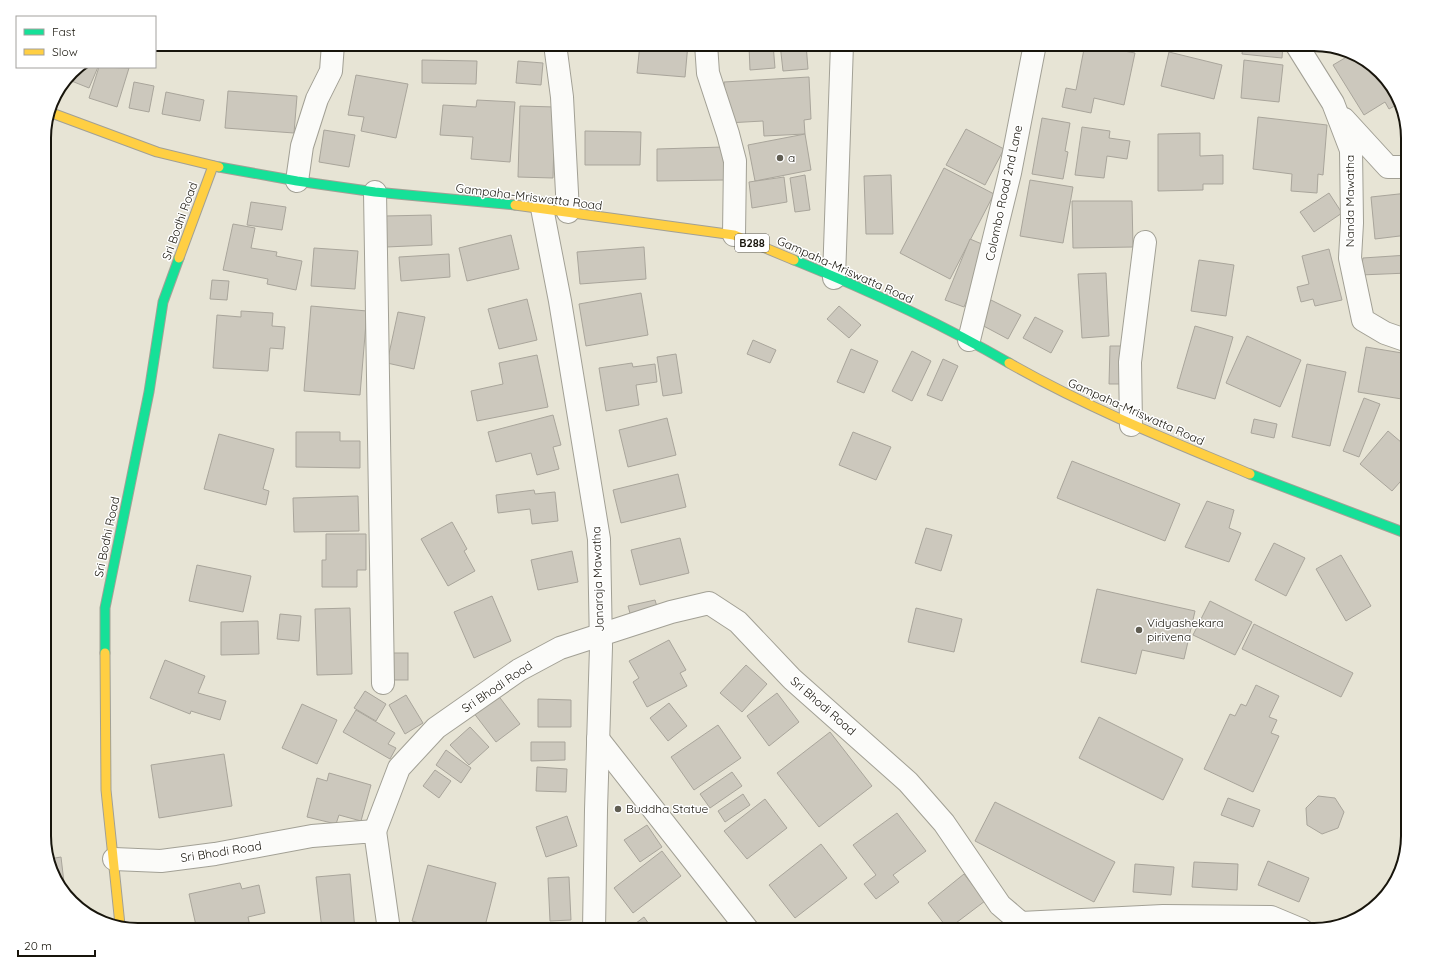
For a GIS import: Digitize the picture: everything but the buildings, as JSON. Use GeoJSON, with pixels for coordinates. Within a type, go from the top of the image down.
{"type":"FeatureCollection","features":[{"type":"Feature","properties":{"kind":"main road","name":"Gampaha-Mriswatta Road"},"geometry":{"type":"LineString","coordinates":[[55,114],[157,152],[213,166],[297,181],[375,192],[542,208],[734,235],[834,278],[860,287],[969,340],[1042,382],[1131,424],[1284,488],[1401,531]]}},
{"type":"Feature","properties":{"kind":"main road","name":"Sri Bodhi Road"},"geometry":{"type":"LineString","coordinates":[[120,921],[106,790],[105,608],[149,392],[163,302],[213,166]]}},
{"type":"Feature","properties":{"kind":"street"},"geometry":{"type":"LineString","coordinates":[[297,181],[302,146],[317,99],[331,71],[332,51]]}},
{"type":"Feature","properties":{"kind":"street"},"geometry":{"type":"LineString","coordinates":[[556,51],[562,97],[568,212]]}},
{"type":"Feature","properties":{"kind":"street"},"geometry":{"type":"LineString","coordinates":[[706,51],[708,73],[728,134],[735,161],[734,235]]}},
{"type":"Feature","properties":{"kind":"street"},"geometry":{"type":"LineString","coordinates":[[834,278],[842,51]]}},
{"type":"Feature","properties":{"kind":"street","name":"Colombo Road 2nd Lane"},"geometry":{"type":"LineString","coordinates":[[969,340],[1007,188],[1034,51]]}},
{"type":"Feature","properties":{"kind":"street","name":"Nanda Mawatha"},"geometry":{"type":"LineString","coordinates":[[1300,51],[1333,103],[1351,150],[1352,223],[1350,258],[1363,320],[1385,333],[1401,339]]}},
{"type":"Feature","properties":{"kind":"street"},"geometry":{"type":"LineString","coordinates":[[1336,111],[1388,167],[1401,167]]}},
{"type":"Feature","properties":{"kind":"street"},"geometry":{"type":"LineString","coordinates":[[375,192],[383,683]]}},
{"type":"Feature","properties":{"kind":"street","name":"Janaraja Mawatha"},"geometry":{"type":"LineString","coordinates":[[542,208],[560,301],[599,539],[601,635],[594,923]]}},
{"type":"Feature","properties":{"kind":"street"},"geometry":{"type":"LineString","coordinates":[[1131,424],[1130,362],[1145,242]]}},
{"type":"Feature","properties":{"kind":"street","name":"Sri Bhodi Road"},"geometry":{"type":"LineString","coordinates":[[388,923],[376,831],[399,768],[436,728],[519,670],[560,648],[671,612],[709,604],[738,622],[792,679],[908,782],[944,823],[1000,905],[1021,923],[1162,916],[1271,917],[1285,923]]}},
{"type":"Feature","properties":{"kind":"street"},"geometry":{"type":"LineString","coordinates":[[598,739],[743,923]]}},
{"type":"Feature","properties":{"kind":"street","name":"Sri Bhodi Road"},"geometry":{"type":"LineString","coordinates":[[114,859],[162,861],[215,854],[312,836],[376,831]]}},
{"type":"Feature","properties":{"kind":"traffic: fast"},"geometry":{"type":"LineString","coordinates":[[219,167],[297,181],[375,192],[515,205]]}},
{"type":"Feature","properties":{"kind":"traffic: fast"},"geometry":{"type":"LineString","coordinates":[[105,653],[105,608],[149,392],[163,302],[179,258]]}},
{"type":"Feature","properties":{"kind":"traffic: fast"},"geometry":{"type":"LineString","coordinates":[[794,260],[903,308],[957,334],[1009,363]]}},
{"type":"Feature","properties":{"kind":"traffic: fast"},"geometry":{"type":"LineString","coordinates":[[1250,474],[1401,531]]}},
{"type":"Feature","properties":{"kind":"traffic: slow"},"geometry":{"type":"LineString","coordinates":[[55,114],[157,152],[219,167]]}},
{"type":"Feature","properties":{"kind":"traffic: slow"},"geometry":{"type":"LineString","coordinates":[[179,258],[213,166]]}},
{"type":"Feature","properties":{"kind":"traffic: slow"},"geometry":{"type":"LineString","coordinates":[[515,205],[734,235],[794,260]]}},
{"type":"Feature","properties":{"kind":"traffic: slow"},"geometry":{"type":"LineString","coordinates":[[1009,363],[1097,408],[1158,436],[1250,474]]}},
{"type":"Feature","properties":{"kind":"traffic: slow"},"geometry":{"type":"LineString","coordinates":[[105,653],[106,790],[120,921]]}},
{"type":"Feature","properties":{"kind":"place","name":"a"},"geometry":{"type":"Point","coordinates":[780,158]}},
{"type":"Feature","properties":{"kind":"place","name":"Vidyashekara pirivena"},"geometry":{"type":"Point","coordinates":[1139,630]}},
{"type":"Feature","properties":{"kind":"place","name":"Buddha Statue"},"geometry":{"type":"Point","coordinates":[618,809]}}]}
